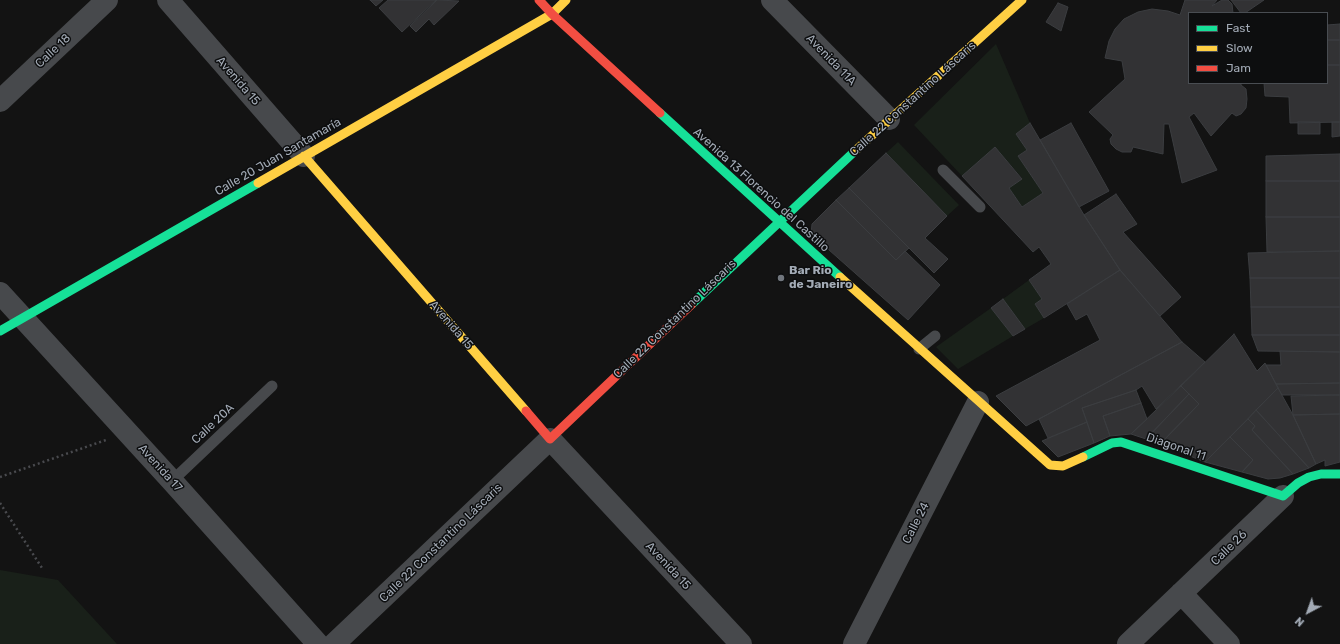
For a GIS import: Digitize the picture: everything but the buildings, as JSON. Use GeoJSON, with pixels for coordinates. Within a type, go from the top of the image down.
{"type":"FeatureCollection","features":[{"type":"Feature","properties":{"kind":"street","name":"Calle 18"},"geometry":{"type":"LineString","coordinates":[[0,101],[107,0]]}},
{"type":"Feature","properties":{"kind":"street","name":"Avenida 15"},"geometry":{"type":"LineString","coordinates":[[168,0],[550,439],[741,644]]}},
{"type":"Feature","properties":{"kind":"street","name":"Avenida 13 Florencio del Castillo"},"geometry":{"type":"LineString","coordinates":[[539,0],[552,14],[778,222],[978,402],[1050,465],[1064,466]]}},
{"type":"Feature","properties":{"kind":"street","name":"Calle 20 Juan Santamaría"},"geometry":{"type":"LineString","coordinates":[[0,331],[552,14],[566,0]]}},
{"type":"Feature","properties":{"kind":"street","name":"Avenida 11A"},"geometry":{"type":"LineString","coordinates":[[772,0],[889,119]]}},
{"type":"Feature","properties":{"kind":"street","name":"Calle 22 Constantino Láscaris"},"geometry":{"type":"LineString","coordinates":[[334,644],[778,222],[1016,2]]}},
{"type":"Feature","properties":{"kind":"street","name":"Avenida 17"},"geometry":{"type":"LineString","coordinates":[[0,293],[128,432],[318,644]]}},
{"type":"Feature","properties":{"kind":"street","name":"Calle 24"},"geometry":{"type":"LineString","coordinates":[[854,644],[978,402]]}},
{"type":"Feature","properties":{"kind":"street","name":"Diagonal 11"},"geometry":{"type":"LineString","coordinates":[[1064,466],[1112,443],[1121,442],[1283,496]]}},
{"type":"Feature","properties":{"kind":"street","name":"Calle 26"},"geometry":{"type":"LineString","coordinates":[[1128,644],[1298,483],[1309,477],[1321,474],[1340,474]]}},
{"type":"Feature","properties":{"kind":"street"},"geometry":{"type":"LineString","coordinates":[[1181,593],[1230,644]]}},
{"type":"Feature","properties":{"kind":"lane"},"geometry":{"type":"LineString","coordinates":[[943,170],[980,207]]}},
{"type":"Feature","properties":{"kind":"lane"},"geometry":{"type":"LineString","coordinates":[[919,349],[934,336]]}},
{"type":"Feature","properties":{"kind":"lane","name":"Calle 20A"},"geometry":{"type":"LineString","coordinates":[[172,481],[272,386]]}},
{"type":"Feature","properties":{"kind":"path"},"geometry":{"type":"LineString","coordinates":[[0,476],[128,432]]}},
{"type":"Feature","properties":{"kind":"path"},"geometry":{"type":"LineString","coordinates":[[0,503],[42,568]]}},
{"type":"Feature","properties":{"kind":"shaded area"},"geometry":{"type":"Polygon","coordinates":[[[996,44],[1030,123],[1016,134],[1027,150],[1018,156],[1043,193],[1022,207],[1009,188],[1022,178],[995,147],[962,176],[914,125],[996,44]]]}},
{"type":"Feature","properties":{"kind":"shaded area"},"geometry":{"type":"Polygon","coordinates":[[[898,142],[959,205],[947,216],[886,153],[898,142]]]}},
{"type":"Feature","properties":{"kind":"shaded area"},"geometry":{"type":"Polygon","coordinates":[[[1029,280],[1042,299],[1035,304],[1044,318],[1025,329],[1003,299],[1029,280]]]}},
{"type":"Feature","properties":{"kind":"shaded area"},"geometry":{"type":"Polygon","coordinates":[[[991,308],[1013,336],[958,369],[936,347],[991,308]]]}},
{"type":"Feature","properties":{"kind":"shaded area"},"geometry":{"type":"Polygon","coordinates":[[[0,570],[58,580],[117,644],[0,644],[0,570]]]}},
{"type":"Feature","properties":{"kind":"traffic: fast"},"geometry":{"type":"LineString","coordinates":[[660,113],[840,277]]}},
{"type":"Feature","properties":{"kind":"traffic: fast"},"geometry":{"type":"LineString","coordinates":[[692,304],[856,150]]}},
{"type":"Feature","properties":{"kind":"traffic: fast"},"geometry":{"type":"LineString","coordinates":[[0,331],[258,183]]}},
{"type":"Feature","properties":{"kind":"traffic: fast"},"geometry":{"type":"LineString","coordinates":[[1083,457],[1112,443],[1121,442],[1283,496],[1298,483],[1309,477],[1321,474],[1340,474]]}},
{"type":"Feature","properties":{"kind":"traffic: slow"},"geometry":{"type":"LineString","coordinates":[[258,183],[552,14],[566,0]]}},
{"type":"Feature","properties":{"kind":"traffic: slow"},"geometry":{"type":"LineString","coordinates":[[856,150],[1022,0]]}},
{"type":"Feature","properties":{"kind":"traffic: slow"},"geometry":{"type":"LineString","coordinates":[[304,156],[526,411]]}},
{"type":"Feature","properties":{"kind":"traffic: slow"},"geometry":{"type":"LineString","coordinates":[[840,277],[1050,465],[1063,466],[1083,457]]}},
{"type":"Feature","properties":{"kind":"traffic: jam"},"geometry":{"type":"LineString","coordinates":[[539,0],[552,14],[660,113]]}},
{"type":"Feature","properties":{"kind":"traffic: jam"},"geometry":{"type":"LineString","coordinates":[[526,411],[550,439],[692,304]]}},
{"type":"Feature","properties":{"kind":"place","name":"Bar Rio de Janeiro"},"geometry":{"type":"Point","coordinates":[781,278]}}]}
